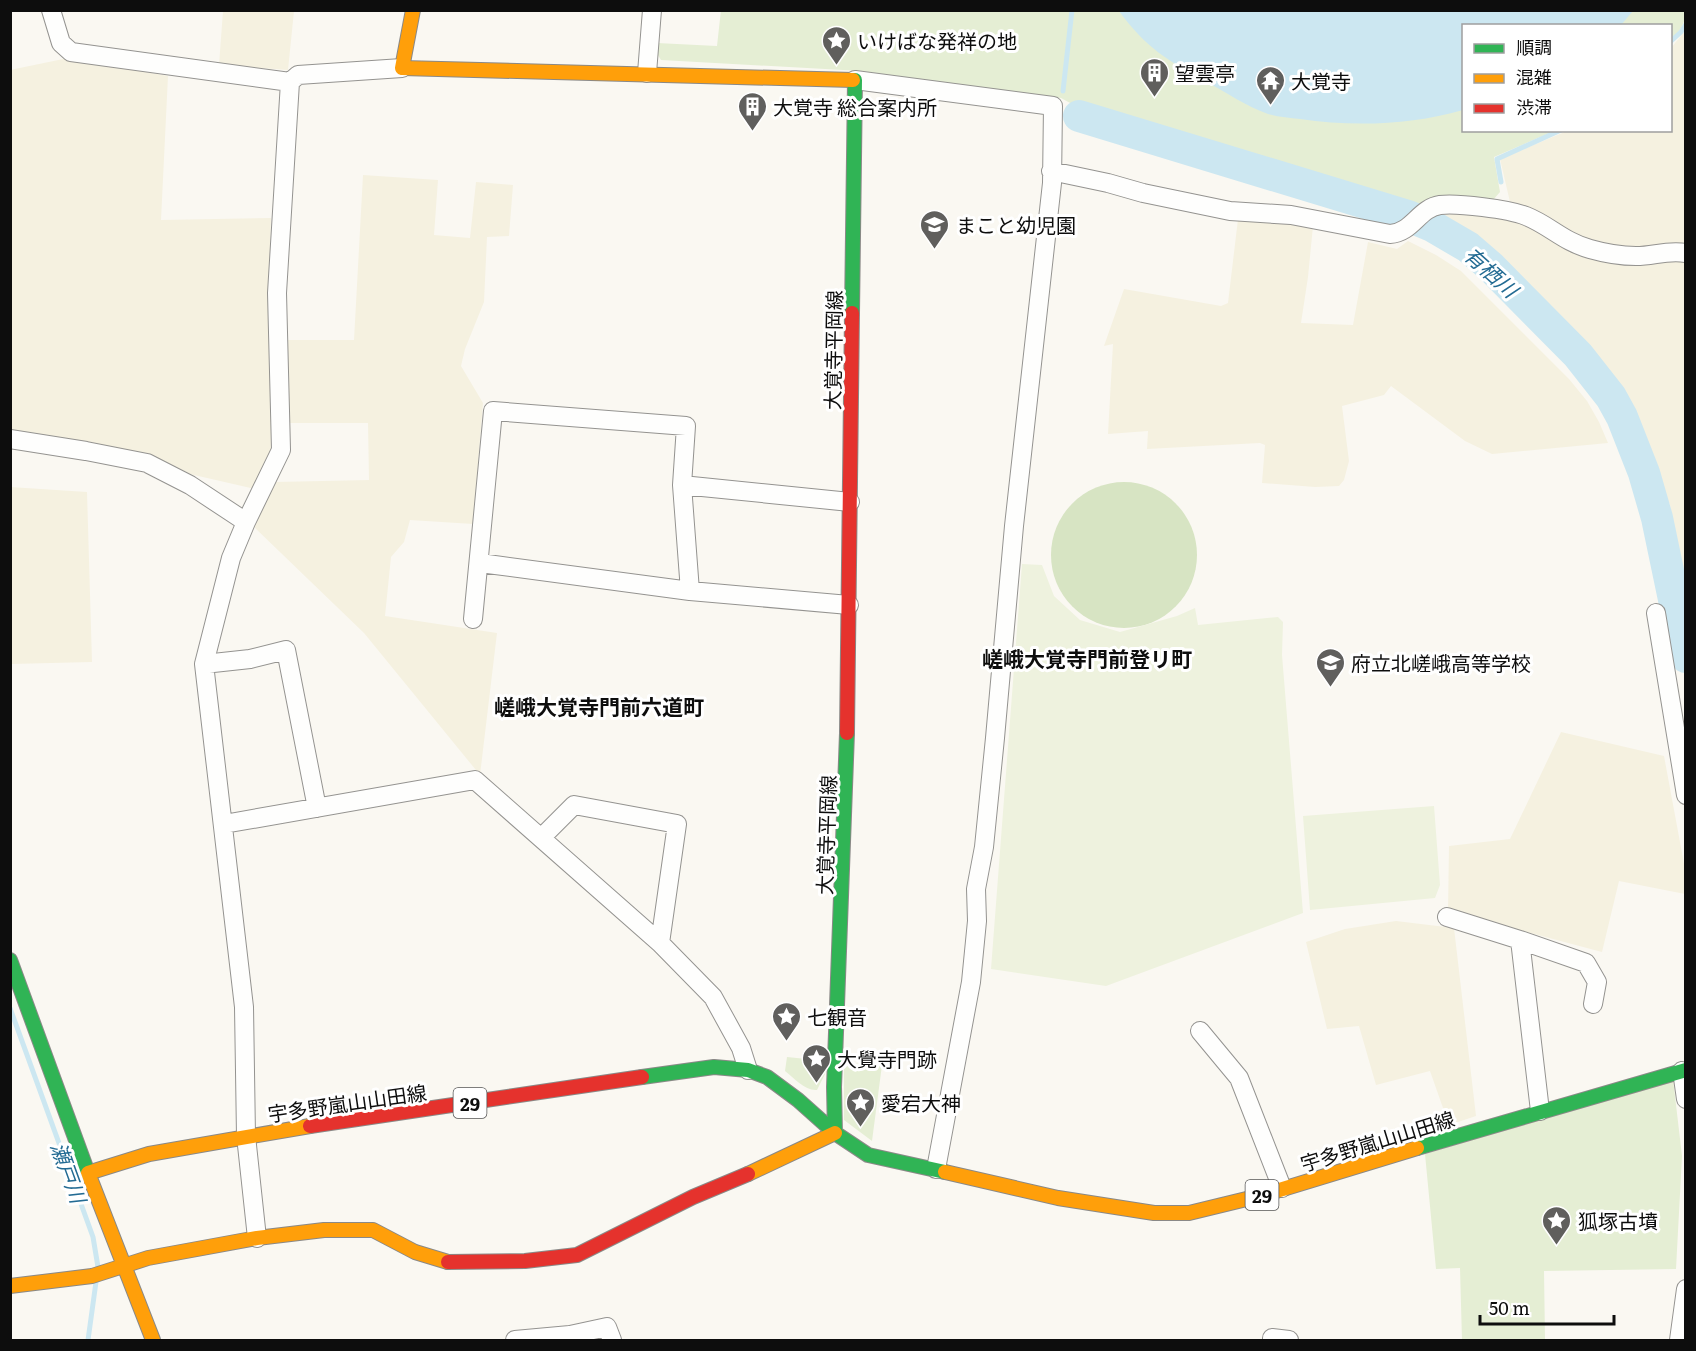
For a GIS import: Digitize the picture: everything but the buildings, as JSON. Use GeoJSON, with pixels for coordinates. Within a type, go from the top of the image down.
{"type":"FeatureCollection","features":[{"type":"Feature","properties":{"kind":"main road"},"geometry":{"type":"LineString","coordinates":[[412,10],[402,68],[855,80]]}},
{"type":"Feature","properties":{"kind":"main road","name":"大覚寺平岡線"},"geometry":{"type":"LineString","coordinates":[[835,1133],[834,1087],[847,768],[855,80]]}},
{"type":"Feature","properties":{"kind":"main road"},"geometry":{"type":"LineString","coordinates":[[10,960],[88,1173],[153,1341]]}},
{"type":"Feature","properties":{"kind":"main road","name":"宇多野嵐山山田線"},"geometry":{"type":"LineString","coordinates":[[88,1173],[149,1154],[246,1136],[723,1067],[748,1070],[767,1077],[835,1133],[868,1155],[1058,1198],[1154,1213],[1189,1213],[1684,1070]]}},
{"type":"Feature","properties":{"kind":"main road"},"geometry":{"type":"LineString","coordinates":[[10,1286],[92,1276],[148,1258],[257,1238],[324,1230],[373,1230],[415,1252],[449,1262],[525,1261],[577,1255],[693,1197],[787,1157],[835,1133]]}},
{"type":"Feature","properties":{"kind":"street"},"geometry":{"type":"LineString","coordinates":[[51,10],[61,43],[70,52],[290,82]]}},
{"type":"Feature","properties":{"kind":"street"},"geometry":{"type":"LineString","coordinates":[[647,73],[652,10]]}},
{"type":"Feature","properties":{"kind":"street"},"geometry":{"type":"LineString","coordinates":[[257,1238],[246,1136],[244,1007],[204,664],[231,558],[281,450],[277,293],[290,82],[298,75],[402,68]]}},
{"type":"Feature","properties":{"kind":"street"},"geometry":{"type":"LineString","coordinates":[[855,80],[1053,106],[1052,183],[1025,420],[984,847],[976,889],[971,982],[936,1169]]}},
{"type":"Feature","properties":{"kind":"street"},"geometry":{"type":"LineString","coordinates":[[1051,171],[1230,211],[1291,215],[1390,234],[1405,230],[1418,217],[1438,205],[1504,210],[1527,216],[1570,243],[1593,250],[1636,256],[1670,251],[1686,253]]}},
{"type":"Feature","properties":{"kind":"street"},"geometry":{"type":"LineString","coordinates":[[473,619],[493,411],[686,426],[682,485],[690,591]]}},
{"type":"Feature","properties":{"kind":"street"},"geometry":{"type":"LineString","coordinates":[[10,439],[86,450],[147,463],[190,484],[246,522]]}},
{"type":"Feature","properties":{"kind":"street"},"geometry":{"type":"LineString","coordinates":[[682,485],[850,502]]}},
{"type":"Feature","properties":{"kind":"street"},"geometry":{"type":"LineString","coordinates":[[480,563],[690,591],[849,605]]}},
{"type":"Feature","properties":{"kind":"street"},"geometry":{"type":"LineString","coordinates":[[1656,614],[1686,795]]}},
{"type":"Feature","properties":{"kind":"street"},"geometry":{"type":"LineString","coordinates":[[204,664],[250,659],[286,650],[317,808]]}},
{"type":"Feature","properties":{"kind":"street"},"geometry":{"type":"LineString","coordinates":[[224,824],[475,780],[660,943],[713,997],[741,1048],[748,1070]]}},
{"type":"Feature","properties":{"kind":"street"},"geometry":{"type":"LineString","coordinates":[[541,838],[574,805],[677,824],[660,943]]}},
{"type":"Feature","properties":{"kind":"street"},"geometry":{"type":"LineString","coordinates":[[1447,917],[1587,963],[1596,982],[1593,1004]]}},
{"type":"Feature","properties":{"kind":"street"},"geometry":{"type":"LineString","coordinates":[[1520,940],[1540,1111]]}},
{"type":"Feature","properties":{"kind":"street"},"geometry":{"type":"LineString","coordinates":[[1200,1031],[1239,1078],[1282,1188]]}},
{"type":"Feature","properties":{"kind":"street"},"geometry":{"type":"LineString","coordinates":[[1684,1070],[1686,1099]]}},
{"type":"Feature","properties":{"kind":"street"},"geometry":{"type":"LineString","coordinates":[[1679,1341],[1686,1289]]}},
{"type":"Feature","properties":{"kind":"street"},"geometry":{"type":"LineString","coordinates":[[515,1341],[570,1335],[607,1327],[612,1341]]}},
{"type":"Feature","properties":{"kind":"street"},"geometry":{"type":"LineString","coordinates":[[1272,1341],[1272,1338],[1289,1341]]}},
{"type":"Feature","properties":{"kind":"shaded area"},"geometry":{"type":"Polygon","coordinates":[[[223,11],[294,11],[288,70],[219,65],[223,11]]]}},
{"type":"Feature","properties":{"kind":"shaded area"},"geometry":{"type":"Polygon","coordinates":[[[1685,31],[1685,585],[1670,505],[1624,398],[1577,337],[1495,252],[1437,216],[1510,202],[1500,159],[1565,132],[1672,132],[1672,47],[1685,31]]]}},
{"type":"Feature","properties":{"kind":"shaded area"},"geometry":{"type":"Polygon","coordinates":[[[68,58],[168,76],[161,220],[271,218],[269,291],[273,446],[255,489],[11,433],[10,70],[68,58]]]}},
{"type":"Feature","properties":{"kind":"shaded area"},"geometry":{"type":"Polygon","coordinates":[[[363,175],[438,180],[434,235],[470,238],[476,182],[513,185],[509,236],[487,237],[484,302],[465,349],[461,366],[483,403],[473,524],[410,520],[404,542],[391,557],[385,616],[497,633],[480,775],[364,633],[254,527],[275,482],[369,480],[368,423],[287,423],[288,340],[354,340],[363,175]]]}},
{"type":"Feature","properties":{"kind":"shaded area"},"geometry":{"type":"Polygon","coordinates":[[[1238,219],[1313,226],[1301,323],[1353,325],[1368,242],[1397,249],[1408,241],[1436,255],[1461,271],[1569,379],[1587,401],[1608,443],[1492,454],[1465,441],[1391,386],[1384,395],[1342,406],[1349,461],[1344,480],[1339,486],[1315,487],[1262,483],[1265,445],[1260,443],[1147,449],[1148,431],[1108,434],[1113,344],[1104,346],[1124,289],[1221,306],[1228,303],[1238,219]]]}},
{"type":"Feature","properties":{"kind":"shaded area"},"geometry":{"type":"Polygon","coordinates":[[[10,487],[87,492],[92,662],[11,664],[10,487]]]}},
{"type":"Feature","properties":{"kind":"shaded area"},"geometry":{"type":"Polygon","coordinates":[[[1561,732],[1664,756],[1685,869],[1685,894],[1619,881],[1602,952],[1448,911],[1449,846],[1510,839],[1561,732]]]}},
{"type":"Feature","properties":{"kind":"shaded area"},"geometry":{"type":"Polygon","coordinates":[[[1396,921],[1454,928],[1476,1116],[1449,1125],[1430,1071],[1376,1085],[1359,1026],[1327,1029],[1306,942],[1345,929],[1396,921]]]}},
{"type":"Feature","properties":{"kind":"green space","name":"大覚寺"},"geometry":{"type":"Polygon","coordinates":[[[721,10],[1686,11],[1682,27],[1672,39],[1672,24],[1462,24],[1462,132],[1552,132],[1494,157],[1500,192],[1493,200],[1415,211],[1342,192],[1092,115],[1061,98],[861,71],[661,60],[656,52],[657,43],[717,46],[721,10]]]}},
{"type":"Feature","properties":{"kind":"green space"},"geometry":{"type":"Polygon","coordinates":[[[1124,482],[1152,488],[1176,503],[1191,527],[1197,555],[1191,583],[1176,607],[1152,622],[1124,628],[1096,622],[1072,607],[1057,583],[1051,555],[1057,527],[1072,503],[1096,488],[1124,482]]]}},
{"type":"Feature","properties":{"kind":"green space"},"geometry":{"type":"Polygon","coordinates":[[[1022,564],[1042,565],[1054,596],[1080,620],[1120,632],[1177,616],[1195,608],[1198,625],[1278,617],[1283,622],[1282,655],[1303,913],[1106,986],[991,969],[1022,564]]]}},
{"type":"Feature","properties":{"kind":"green space"},"geometry":{"type":"Polygon","coordinates":[[[1434,806],[1440,885],[1435,898],[1310,910],[1303,816],[1434,806]]]}},
{"type":"Feature","properties":{"kind":"green space"},"geometry":{"type":"Polygon","coordinates":[[[787,1057],[826,1061],[825,1074],[817,1090],[804,1086],[785,1071],[787,1057]]]}},
{"type":"Feature","properties":{"kind":"green space"},"geometry":{"type":"Polygon","coordinates":[[[844,1063],[882,1065],[872,1141],[844,1120],[844,1063]]]}},
{"type":"Feature","properties":{"kind":"green space"},"geometry":{"type":"Polygon","coordinates":[[[1673,1079],[1682,1156],[1676,1269],[1544,1271],[1545,1339],[1462,1340],[1460,1268],[1436,1269],[1425,1154],[1673,1079]]]}},
{"type":"Feature","properties":{"kind":"water"},"geometry":{"type":"Polygon","coordinates":[[[1119,11],[1633,11],[1622,24],[1462,24],[1462,110],[1403,122],[1362,124],[1320,122],[1268,114],[1180,67],[1148,44],[1119,11]]]}},
{"type":"Feature","properties":{"kind":"waterway","name":"有栖川"},"geometry":{"type":"LineString","coordinates":[[1063,91],[1072,10]]}},
{"type":"Feature","properties":{"kind":"waterway"},"geometry":{"type":"LineString","coordinates":[[1672,40],[1686,24]]}},
{"type":"Feature","properties":{"kind":"waterway","name":"有栖川"},"geometry":{"type":"LineString","coordinates":[[1079,116],[1408,216],[1432,226],[1468,247],[1490,266],[1578,355],[1611,397],[1622,417],[1644,473],[1657,518],[1686,657]]}},
{"type":"Feature","properties":{"kind":"waterway"},"geometry":{"type":"LineString","coordinates":[[1501,182],[1497,159],[1557,132]]}},
{"type":"Feature","properties":{"kind":"waterway","name":"瀬戸川"},"geometry":{"type":"LineString","coordinates":[[10,1008],[93,1237],[98,1267]]}},
{"type":"Feature","properties":{"kind":"waterway","name":"瀬戸川"},"geometry":{"type":"LineString","coordinates":[[88,1340],[96,1282]]}},
{"type":"Feature","properties":{"kind":"traffic: fast"},"geometry":{"type":"LineString","coordinates":[[852,313],[855,80],[853,80]]}},
{"type":"Feature","properties":{"kind":"traffic: fast"},"geometry":{"type":"LineString","coordinates":[[835,1133],[834,1087],[847,733]]}},
{"type":"Feature","properties":{"kind":"traffic: fast"},"geometry":{"type":"LineString","coordinates":[[10,960],[88,1173]]}},
{"type":"Feature","properties":{"kind":"traffic: fast"},"geometry":{"type":"LineString","coordinates":[[642,1077],[714,1067],[748,1070],[767,1077],[798,1100],[835,1133],[868,1155],[945,1172]]}},
{"type":"Feature","properties":{"kind":"traffic: fast"},"geometry":{"type":"LineString","coordinates":[[1417,1148],[1686,1070]]}},
{"type":"Feature","properties":{"kind":"traffic: slow"},"geometry":{"type":"LineString","coordinates":[[413,10],[402,68],[853,80]]}},
{"type":"Feature","properties":{"kind":"traffic: slow"},"geometry":{"type":"LineString","coordinates":[[153,1340],[88,1173],[149,1154],[310,1126]]}},
{"type":"Feature","properties":{"kind":"traffic: slow"},"geometry":{"type":"LineString","coordinates":[[748,1174],[835,1133]]}},
{"type":"Feature","properties":{"kind":"traffic: slow"},"geometry":{"type":"LineString","coordinates":[[945,1172],[1058,1198],[1154,1213],[1189,1213],[1263,1195],[1417,1148]]}},
{"type":"Feature","properties":{"kind":"traffic: slow"},"geometry":{"type":"LineString","coordinates":[[10,1286],[92,1276],[148,1258],[257,1238],[324,1230],[373,1230],[415,1252],[448,1262]]}},
{"type":"Feature","properties":{"kind":"traffic: jam"},"geometry":{"type":"LineString","coordinates":[[847,733],[852,313]]}},
{"type":"Feature","properties":{"kind":"traffic: jam"},"geometry":{"type":"LineString","coordinates":[[310,1126],[642,1077]]}},
{"type":"Feature","properties":{"kind":"traffic: jam"},"geometry":{"type":"LineString","coordinates":[[448,1262],[525,1261],[577,1255],[693,1197],[748,1174]]}},
{"type":"Feature","properties":{"kind":"place","name":"いけばな発祥の地"},"geometry":{"type":"Point","coordinates":[836,66]}},
{"type":"Feature","properties":{"kind":"place","name":"望雲亭"},"geometry":{"type":"Point","coordinates":[1154,98]}},
{"type":"Feature","properties":{"kind":"place","name":"大覚寺"},"geometry":{"type":"Point","coordinates":[1270,106]}},
{"type":"Feature","properties":{"kind":"place","name":"大覚寺 総合案内所"},"geometry":{"type":"Point","coordinates":[752,132]}},
{"type":"Feature","properties":{"kind":"place","name":"まこと幼児園"},"geometry":{"type":"Point","coordinates":[935,250]}},
{"type":"Feature","properties":{"kind":"place","name":"府立北嵯峨高等学校"},"geometry":{"type":"Point","coordinates":[1330,688]}},
{"type":"Feature","properties":{"kind":"place","name":"七観音"},"geometry":{"type":"Point","coordinates":[786,1042]}},
{"type":"Feature","properties":{"kind":"place","name":"大覺寺門跡"},"geometry":{"type":"Point","coordinates":[816,1084]}},
{"type":"Feature","properties":{"kind":"place","name":"愛宕大神"},"geometry":{"type":"Point","coordinates":[860,1128]}},
{"type":"Feature","properties":{"kind":"place","name":"狐塚古墳"},"geometry":{"type":"Point","coordinates":[1557,1246]}},
{"type":"Feature","properties":{"kind":"district","name":"嵯峨大覚寺門前登リ町"},"geometry":{"type":"Point","coordinates":[1087,657]}},
{"type":"Feature","properties":{"kind":"district","name":"嵯峨大覚寺門前六道町"},"geometry":{"type":"Point","coordinates":[599,705]}}]}
